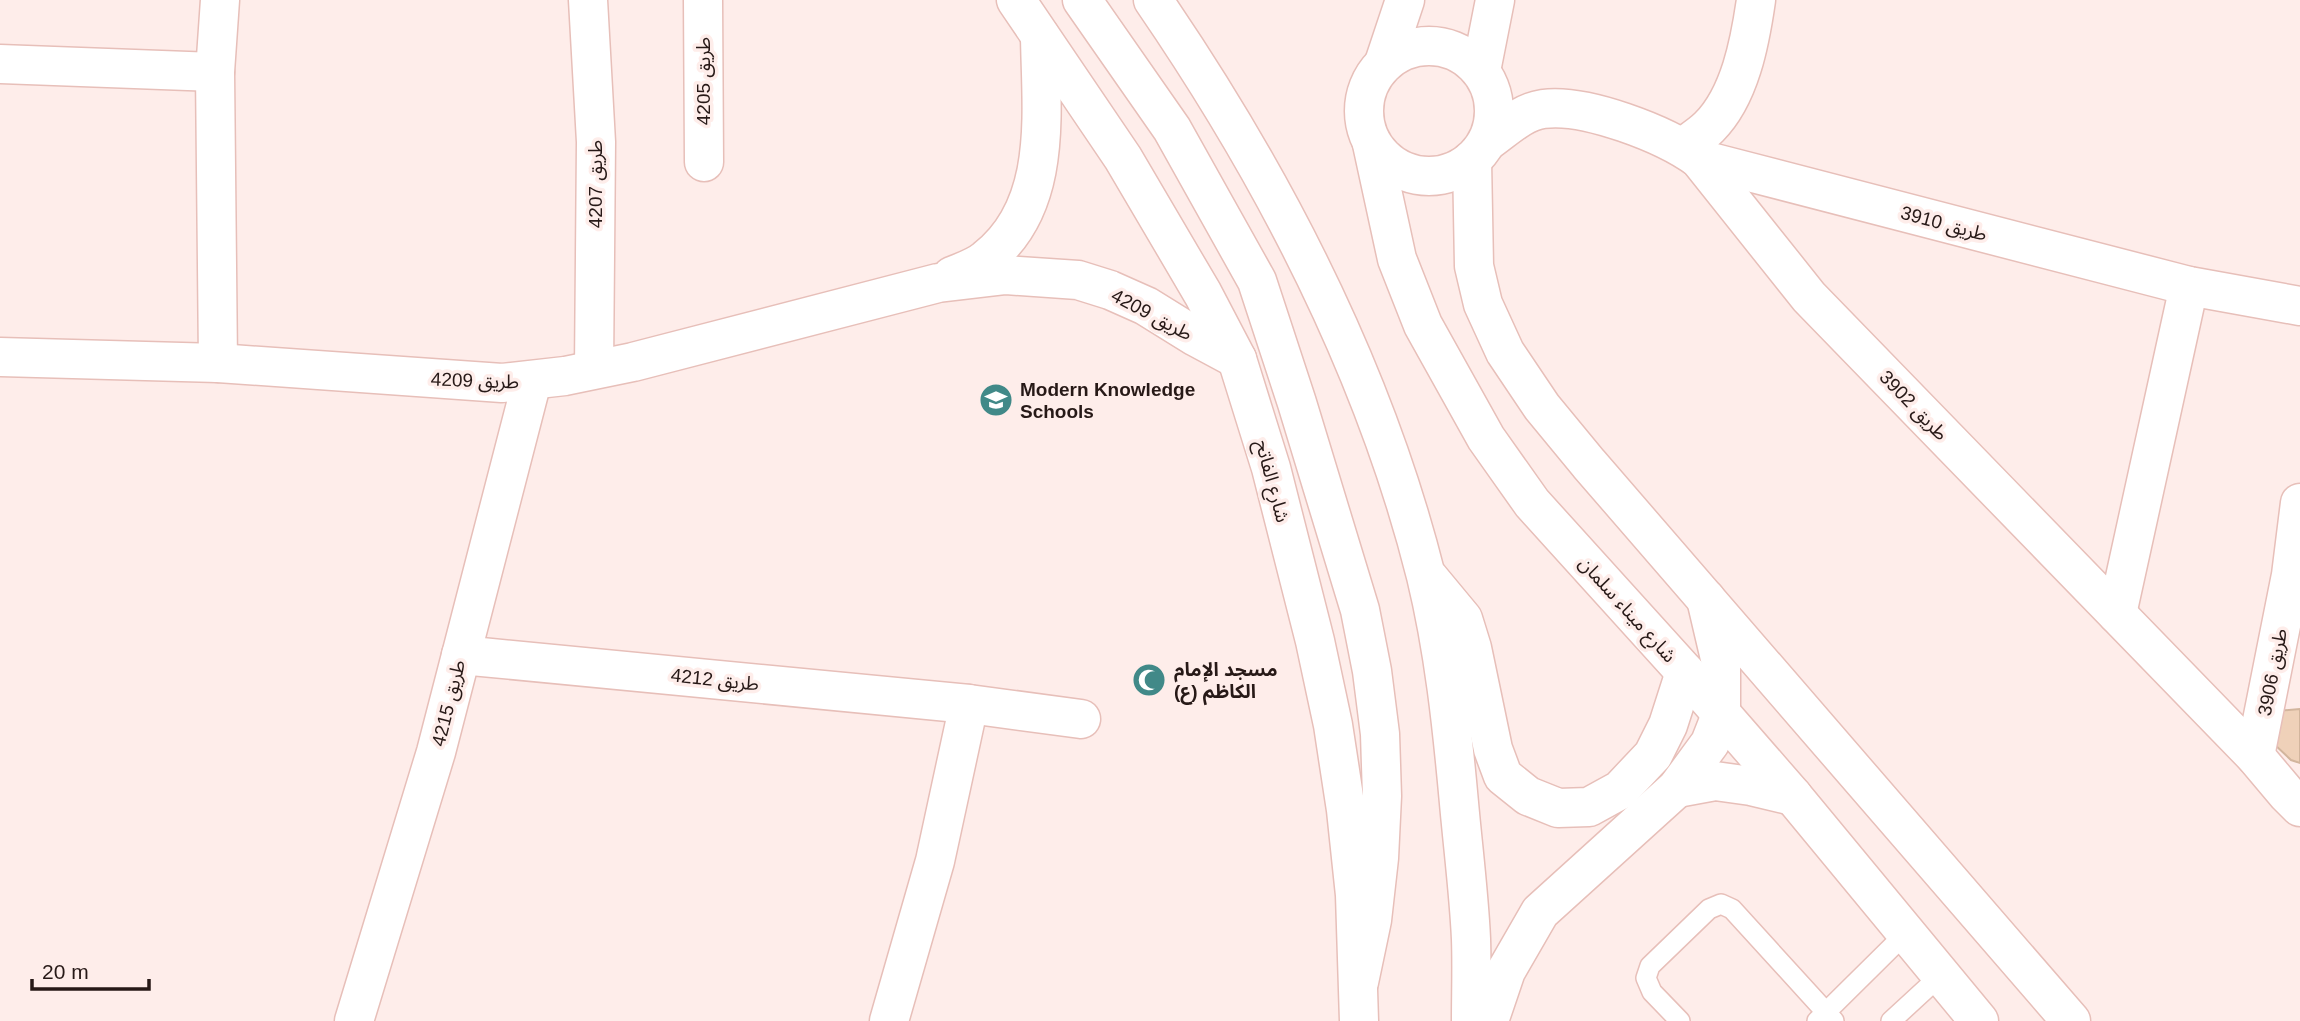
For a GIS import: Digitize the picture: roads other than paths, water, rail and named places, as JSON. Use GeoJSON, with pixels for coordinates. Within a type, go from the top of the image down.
{"type":"FeatureCollection","features":[{"type":"Feature","properties":{"kind":"main road"},"geometry":{"type":"LineString","coordinates":[[218,363],[215,72],[220,0]]}},
{"type":"Feature","properties":{"kind":"main road","name":"طريق 4207"},"geometry":{"type":"LineString","coordinates":[[588,0],[596,142],[594,369]]}},
{"type":"Feature","properties":{"kind":"main road","name":"طريق 4205"},"geometry":{"type":"LineString","coordinates":[[703,0],[704,163]]}},
{"type":"Feature","properties":{"kind":"main road","name":"شارع الفاتح"},"geometry":{"type":"LineString","coordinates":[[1016,0],[1123,158],[1203,294],[1237,359],[1271,468],[1315,641],[1333,725],[1354,883],[1359,1021]]}},
{"type":"Feature","properties":{"kind":"main road"},"geometry":{"type":"LineString","coordinates":[[1082,0],[1172,129],[1257,281],[1360,610],[1372,671],[1380,734],[1382,796],[1373,908],[1359,982]]}},
{"type":"Feature","properties":{"kind":"main road"},"geometry":{"type":"LineString","coordinates":[[1153,0],[1188,51],[1238,134],[1304,253],[1342,335],[1387,445],[1425,574],[1443,658],[1471,940],[1471,1021]]}},
{"type":"Feature","properties":{"kind":"main road"},"geometry":{"type":"LineString","coordinates":[[1384,63],[1405,0]]}},
{"type":"Feature","properties":{"kind":"main road"},"geometry":{"type":"LineString","coordinates":[[1481,71],[1495,0]]}},
{"type":"Feature","properties":{"kind":"main road"},"geometry":{"type":"LineString","coordinates":[[1691,153],[1723,109],[1742,63],[1752,29],[1756,0]]}},
{"type":"Feature","properties":{"kind":"main road","name":"طريق 4209"},"geometry":{"type":"LineString","coordinates":[[938,283],[985,261],[1004,243],[1021,220],[1031,195],[1039,161],[1040,36]]}},
{"type":"Feature","properties":{"kind":"main road"},"geometry":{"type":"LineString","coordinates":[[1480,151],[1456,170],[1438,176],[1419,176],[1400,170],[1384,159],[1372,144],[1364,123],[1364,101],[1371,80],[1384,63],[1402,51],[1423,45],[1445,47],[1465,55],[1481,71],[1491,90],[1495,112],[1480,151],[1474,266],[1483,304],[1505,352],[1542,407],[2071,1021]]}},
{"type":"Feature","properties":{"kind":"main road"},"geometry":{"type":"LineString","coordinates":[[0,64],[215,72]]}},
{"type":"Feature","properties":{"kind":"main road","name":"طريق 3902"},"geometry":{"type":"LineString","coordinates":[[1480,151],[1523,115],[1542,109],[1565,109],[1642,129],[1691,153],[1809,297],[2255,756],[2300,807]]}},
{"type":"Feature","properties":{"kind":"main road","name":"شارع ميناء سلمان"},"geometry":{"type":"LineString","coordinates":[[1372,144],[1397,259],[1405,281],[1423,325],[1486,438],[1532,503],[1793,796],[1979,1021]]}},
{"type":"Feature","properties":{"kind":"main road","name":"طريق 3910"},"geometry":{"type":"LineString","coordinates":[[1691,153],[2189,286],[2300,306]]}},
{"type":"Feature","properties":{"kind":"main road","name":"طريق 4209"},"geometry":{"type":"LineString","coordinates":[[0,357],[218,363],[502,383],[532,381],[633,362],[938,283],[1006,275],[1078,280],[1110,290],[1146,306],[1237,359]]}},
{"type":"Feature","properties":{"kind":"main road"},"geometry":{"type":"LineString","coordinates":[[2117,614],[2189,286]]}},
{"type":"Feature","properties":{"kind":"main road","name":"طريق 4215"},"geometry":{"type":"LineString","coordinates":[[358,1020],[436,752],[532,381]]}},
{"type":"Feature","properties":{"kind":"main road","name":"طريق 3906"},"geometry":{"type":"LineString","coordinates":[[2255,756],[2291,575],[2300,503]]}},
{"type":"Feature","properties":{"kind":"main road"},"geometry":{"type":"LineString","coordinates":[[1425,574],[1463,619],[1472,648],[1493,749],[1503,776],[1528,796],[1558,808],[1589,807],[1620,790],[1653,755],[1668,725],[1685,672]]}},
{"type":"Feature","properties":{"kind":"main road"},"geometry":{"type":"LineString","coordinates":[[1489,1021],[1506,971],[1540,912],[1677,788],[1710,743],[1721,715],[1721,663],[1706,599]]}},
{"type":"Feature","properties":{"kind":"main road","name":"طريق 4212"},"geometry":{"type":"LineString","coordinates":[[461,655],[969,704],[1081,719]]}},
{"type":"Feature","properties":{"kind":"main road"},"geometry":{"type":"LineString","coordinates":[[889,1021],[935,861],[969,704]]}},
{"type":"Feature","properties":{"kind":"main road"},"geometry":{"type":"LineString","coordinates":[[1677,788],[1715,781],[1793,796]]}},
{"type":"Feature","properties":{"kind":"lane"},"geometry":{"type":"LineString","coordinates":[[1679,1021],[1652,992],[1646,978],[1650,966],[1709,909],[1721,904],[1732,909],[1825,1018],[1906,933]]}},
{"type":"Feature","properties":{"kind":"lane"},"geometry":{"type":"LineString","coordinates":[[1891,1021],[1941,975]]}},
{"type":"Feature","properties":{"kind":"place","name":"Modern Knowledge Schools"},"geometry":{"type":"Point","coordinates":[996,400]}},
{"type":"Feature","properties":{"kind":"place","name":"مسجد الإمام الكاظم (ع)"},"geometry":{"type":"Point","coordinates":[1149,680]}}]}
